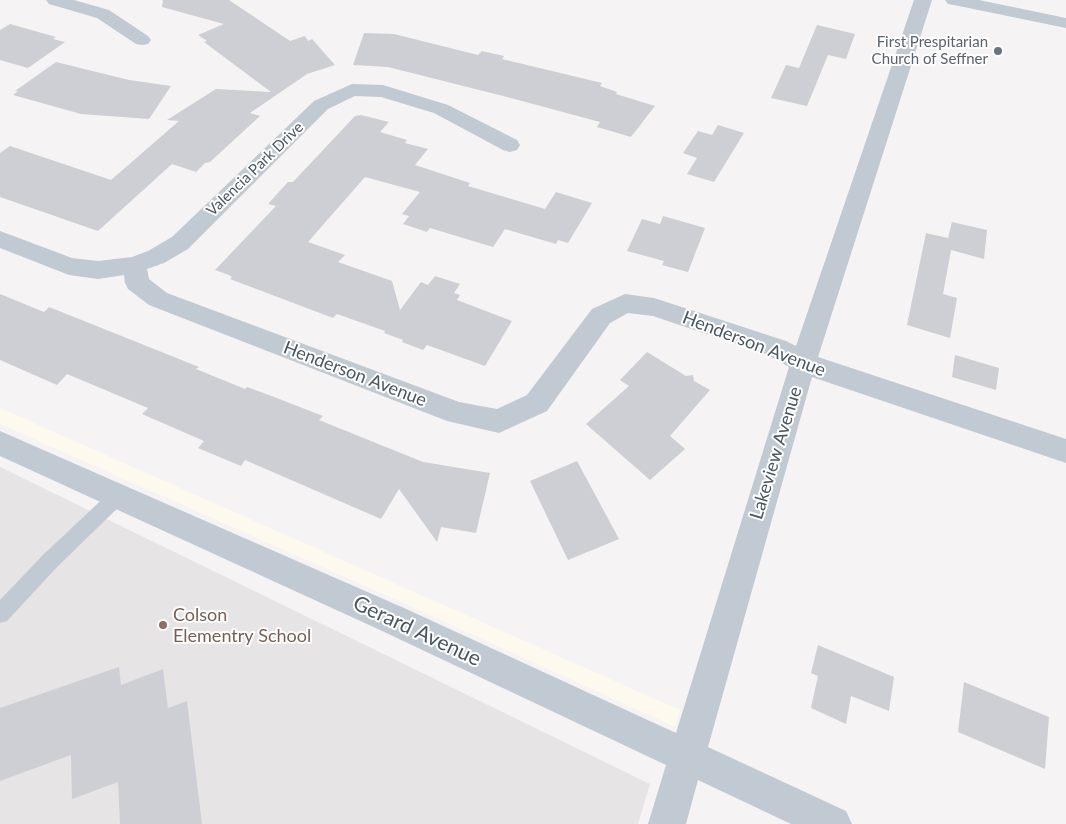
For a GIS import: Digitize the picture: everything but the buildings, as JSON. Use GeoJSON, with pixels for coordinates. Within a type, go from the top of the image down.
{"type":"FeatureCollection","features":[{"type":"Feature","properties":{"kind":"street"},"geometry":{"type":"LineString","coordinates":[[55,0],[103,14],[142,40]]}},
{"type":"Feature","properties":{"kind":"street","name":"Lakeview Avenue"},"geometry":{"type":"LineString","coordinates":[[668,824],[686,756],[803,363],[923,0]]}},
{"type":"Feature","properties":{"kind":"street"},"geometry":{"type":"LineString","coordinates":[[954,0],[1066,23]]}},
{"type":"Feature","properties":{"kind":"street","name":"Valencia Park Drive"},"geometry":{"type":"LineString","coordinates":[[0,240],[70,266],[98,270],[135,265],[156,257],[180,243],[321,105],[352,90],[383,91],[441,109],[510,145]]}},
{"type":"Feature","properties":{"kind":"street","name":"Henderson Avenue"},"geometry":{"type":"LineString","coordinates":[[135,265],[137,283],[158,299],[457,413],[499,421],[537,403],[601,316],[626,303],[654,307],[768,345],[803,363],[1066,451]]}},
{"type":"Feature","properties":{"kind":"street","name":"Gerard Avenue"},"geometry":{"type":"LineString","coordinates":[[0,442],[392,619],[833,824]]}},
{"type":"Feature","properties":{"kind":"lane"},"geometry":{"type":"LineString","coordinates":[[0,614],[50,561],[118,496]]}},
{"type":"Feature","properties":{"kind":"shaded area"},"geometry":{"type":"Polygon","coordinates":[[[0,408],[680,710],[675,727],[401,602],[0,424],[0,408]]]}},
{"type":"Feature","properties":{"kind":"shaded area","name":"Colson Elementry School"},"geometry":{"type":"Polygon","coordinates":[[[0,467],[650,784],[638,824],[0,824],[0,467]]]}},
{"type":"Feature","properties":{"kind":"place","name":"First Prespitarian Church of Seffner"},"geometry":{"type":"Point","coordinates":[998,51]}},
{"type":"Feature","properties":{"kind":"place","name":"Colson Elementry School"},"geometry":{"type":"Point","coordinates":[163,625]}}]}
